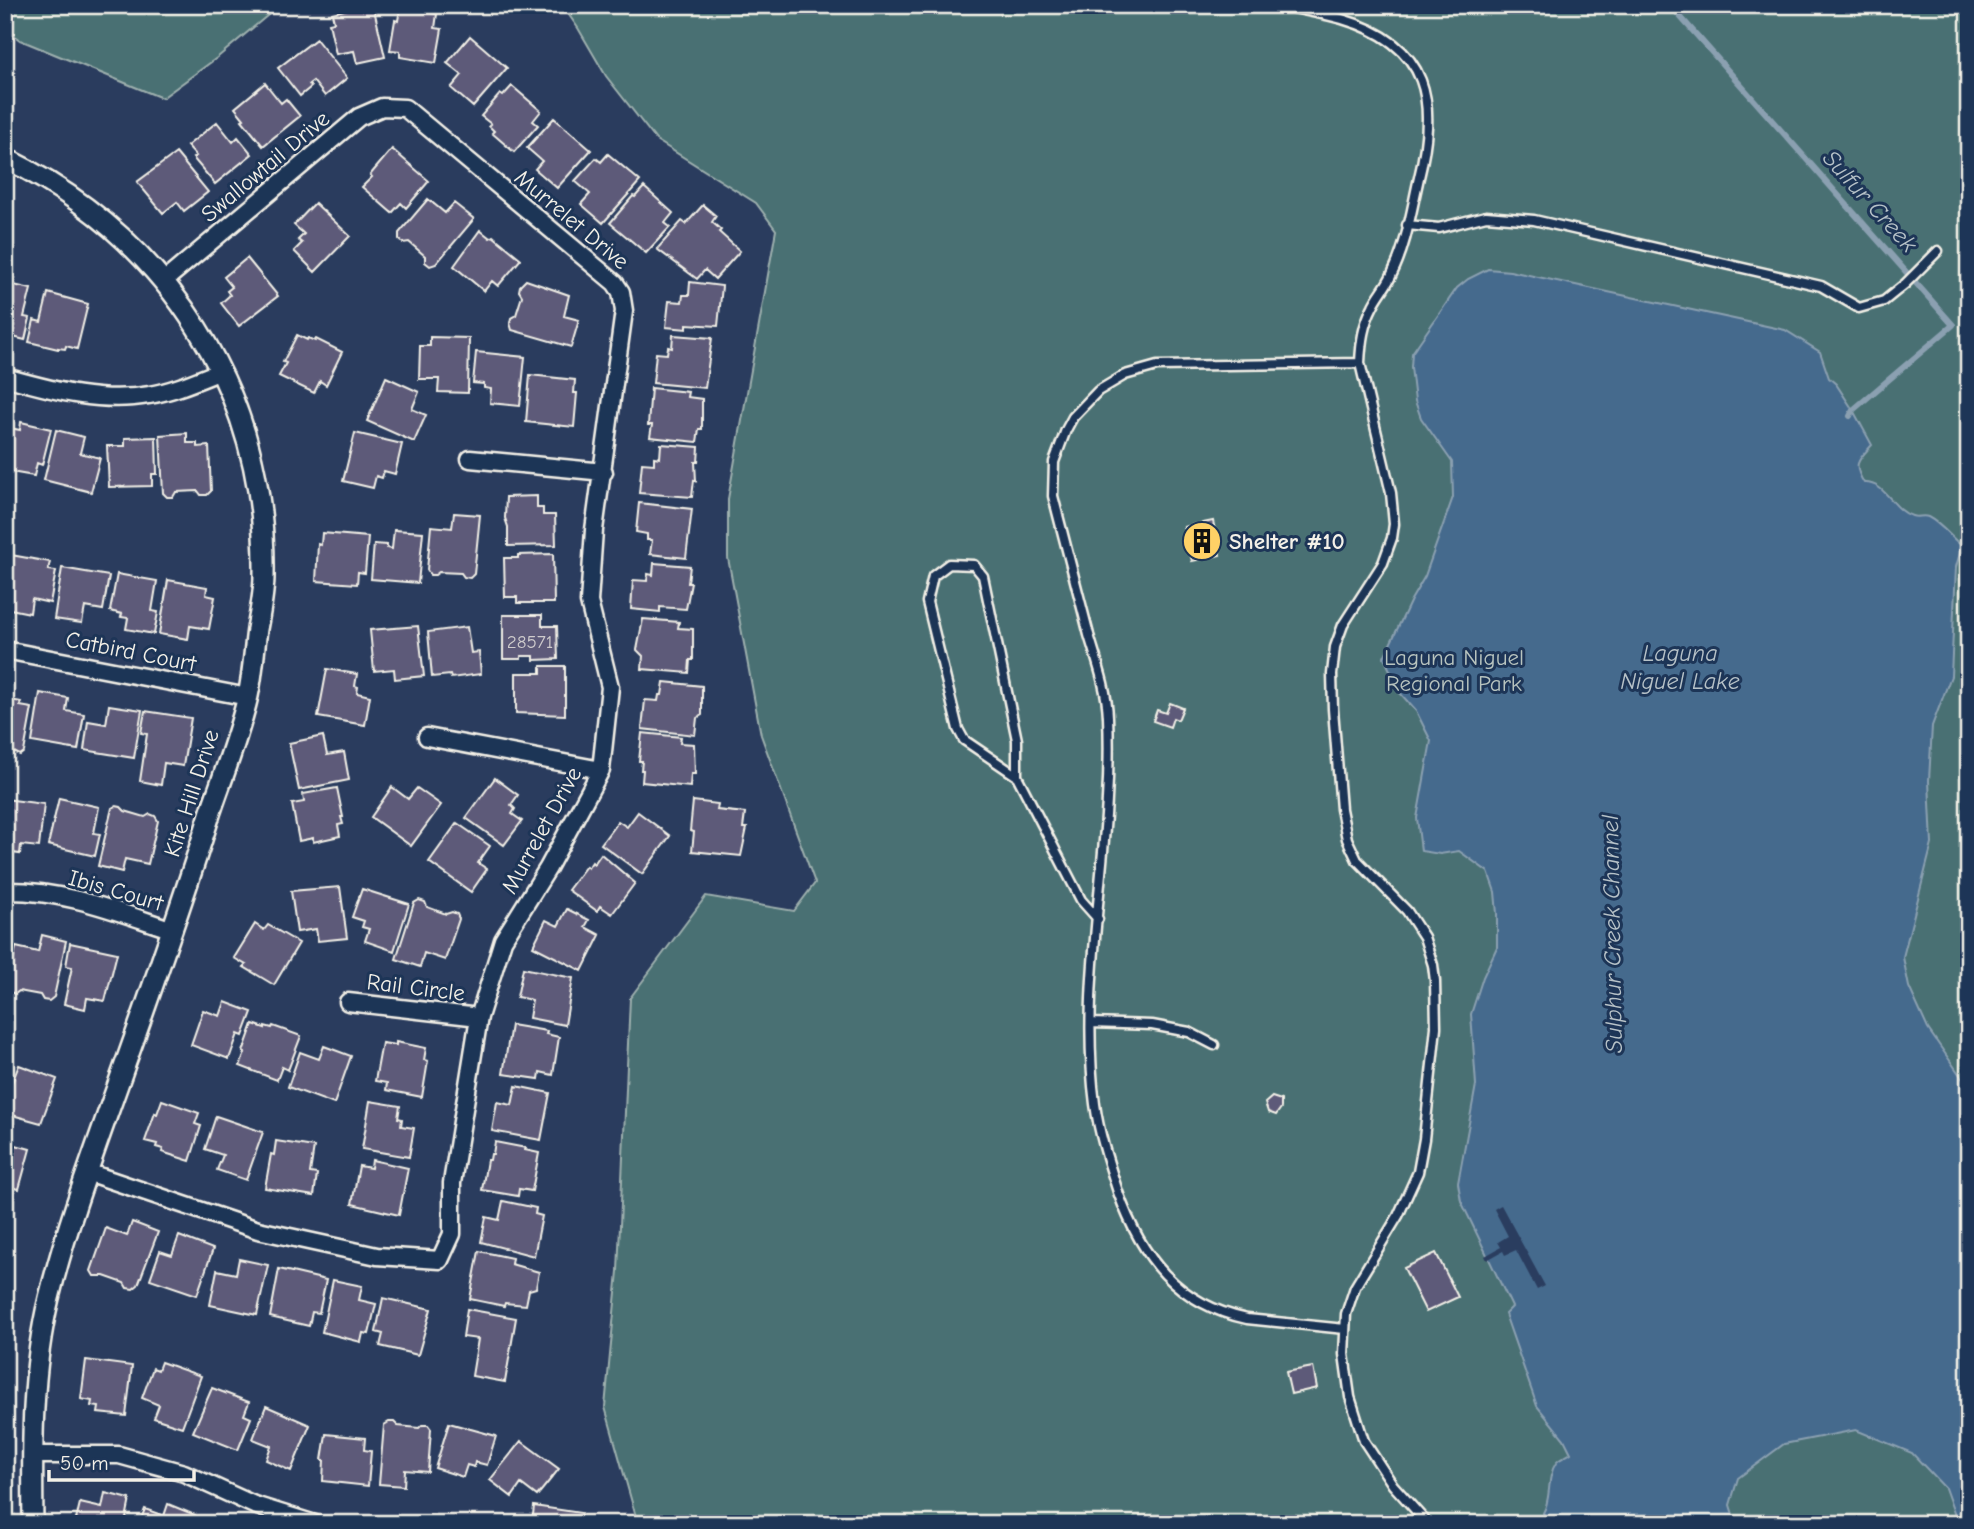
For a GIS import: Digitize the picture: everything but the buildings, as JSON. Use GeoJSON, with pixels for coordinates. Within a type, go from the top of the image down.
{"type":"FeatureCollection","features":[{"type":"Feature","properties":{"kind":"street","name":"Swallowtail Drive"},"geometry":{"type":"LineString","coordinates":[[164,281],[359,117],[382,107],[405,108]]}},
{"type":"Feature","properties":{"kind":"street","name":"Murrelet Drive"},"geometry":{"type":"LineString","coordinates":[[87,1172],[258,1230],[377,1256],[440,1260],[452,1234],[452,1183],[479,1017],[503,940],[548,868],[601,770],[610,687],[589,602],[594,530],[624,311],[621,292],[615,284],[405,108]]}},
{"type":"Feature","properties":{"kind":"street","name":"Kite Hill Drive"},"geometry":{"type":"LineString","coordinates":[[5,158],[38,174],[83,204],[122,237],[164,281],[198,327],[221,371],[246,435],[260,503],[265,578],[248,696],[173,930],[87,1172],[48,1300],[37,1376],[32,1455],[33,1524]]}},
{"type":"Feature","properties":{"kind":"street"},"geometry":{"type":"LineString","coordinates":[[5,377],[70,394],[109,399],[149,395],[187,385],[221,371]]}},
{"type":"Feature","properties":{"kind":"street"},"geometry":{"type":"LineString","coordinates":[[470,459],[604,472]]}},
{"type":"Feature","properties":{"kind":"street","name":"Catbird Court"},"geometry":{"type":"LineString","coordinates":[[5,650],[248,696]]}},
{"type":"Feature","properties":{"kind":"street"},"geometry":{"type":"LineString","coordinates":[[427,737],[601,770]]}},
{"type":"Feature","properties":{"kind":"street","name":"Ibis Court"},"geometry":{"type":"LineString","coordinates":[[5,891],[93,903],[173,930]]}},
{"type":"Feature","properties":{"kind":"street","name":"Rail Circle"},"geometry":{"type":"LineString","coordinates":[[348,1002],[479,1017]]}},
{"type":"Feature","properties":{"kind":"street"},"geometry":{"type":"LineString","coordinates":[[32,1455],[118,1455],[184,1473],[254,1505],[315,1524]]}},
{"type":"Feature","properties":{"kind":"lane"},"geometry":{"type":"LineString","coordinates":[[1280,5],[1342,19],[1373,32],[1399,49],[1418,70],[1426,100],[1429,127],[1424,160],[1392,275],[1372,307],[1361,338],[1360,363],[1391,493],[1394,524],[1392,538],[1383,562],[1343,625],[1335,647],[1332,674],[1341,809],[1347,839],[1357,860],[1407,911],[1424,937],[1434,973],[1436,1027],[1418,1172],[1398,1216],[1355,1287],[1346,1314],[1345,1329],[1346,1378],[1364,1441],[1393,1485],[1428,1524]]}},
{"type":"Feature","properties":{"kind":"lane"},"geometry":{"type":"LineString","coordinates":[[1407,225],[1439,228],[1486,215],[1534,220],[1821,286],[1859,308],[1884,301],[1938,251]]}},
{"type":"Feature","properties":{"kind":"lane"},"geometry":{"type":"LineString","coordinates":[[1345,1329],[1232,1316],[1201,1301],[1164,1275],[1141,1245],[1127,1216],[1112,1172],[1096,1107],[1091,1023],[1108,761],[1107,709],[1053,496],[1054,462],[1060,440],[1073,417],[1098,391],[1112,381],[1139,370],[1167,365],[1360,363]]}},
{"type":"Feature","properties":{"kind":"lane"},"geometry":{"type":"LineString","coordinates":[[1017,776],[964,740],[958,729],[927,602],[933,576],[949,564],[974,565],[983,576],[1017,740],[1017,776],[1081,900],[1097,919]]}},
{"type":"Feature","properties":{"kind":"lane"},"geometry":{"type":"LineString","coordinates":[[1091,1023],[1152,1025],[1189,1032],[1214,1045]]}},
{"type":"Feature","properties":{"kind":"green space"},"geometry":{"type":"Polygon","coordinates":[[[5,5],[280,5],[218,57],[162,98],[20,40],[5,29],[5,5]]]}},
{"type":"Feature","properties":{"kind":"green space","name":"Laguna Niguel Regional Park"},"geometry":{"type":"Polygon","coordinates":[[[562,5],[1969,5],[1969,1524],[638,1524],[605,1407],[618,1271],[630,998],[706,896],[794,911],[815,883],[761,735],[728,558],[728,499],[776,230],[756,203],[656,140],[606,76],[562,5]]]}},
{"type":"Feature","properties":{"kind":"water","name":"Laguna Niguel Lake"},"geometry":{"type":"Polygon","coordinates":[[[1488,269],[1510,271],[1785,330],[1820,352],[1829,378],[1853,410],[1872,445],[1858,462],[1858,471],[1864,483],[1884,491],[1905,513],[1914,517],[1926,516],[1962,546],[1956,567],[1951,676],[1932,726],[1929,781],[1932,844],[1903,957],[1909,987],[1928,1029],[1969,1088],[1969,1524],[1958,1524],[1945,1488],[1912,1453],[1856,1430],[1784,1444],[1738,1478],[1730,1505],[1736,1524],[1550,1524],[1543,1513],[1553,1469],[1557,1462],[1571,1453],[1564,1439],[1537,1406],[1505,1314],[1512,1307],[1461,1201],[1458,1183],[1476,1085],[1471,1014],[1483,977],[1497,947],[1495,892],[1488,872],[1459,851],[1440,854],[1421,851],[1417,818],[1431,741],[1416,711],[1400,693],[1384,657],[1425,576],[1453,497],[1452,462],[1421,418],[1415,401],[1412,353],[1457,288],[1488,269]]]}},
{"type":"Feature","properties":{"kind":"pier"},"geometry":{"type":"Polygon","coordinates":[[[1501,1205],[1545,1286],[1537,1290],[1516,1250],[1505,1255],[1503,1251],[1487,1260],[1485,1256],[1501,1247],[1498,1242],[1508,1236],[1494,1209],[1501,1205]]]}},
{"type":"Feature","properties":{"kind":"waterway","name":"Sulfur Creek"},"geometry":{"type":"LineString","coordinates":[[1670,5],[1953,325],[1853,410],[1850,416]]}},
{"type":"Feature","properties":{"kind":"place","name":"Shelter #10"},"geometry":{"type":"Point","coordinates":[1202,541]}},
{"type":"Feature","properties":{"kind":"water label","name":"Sulphur Creek Channel"},"geometry":{"type":"Point","coordinates":[1612,934]}}]}
